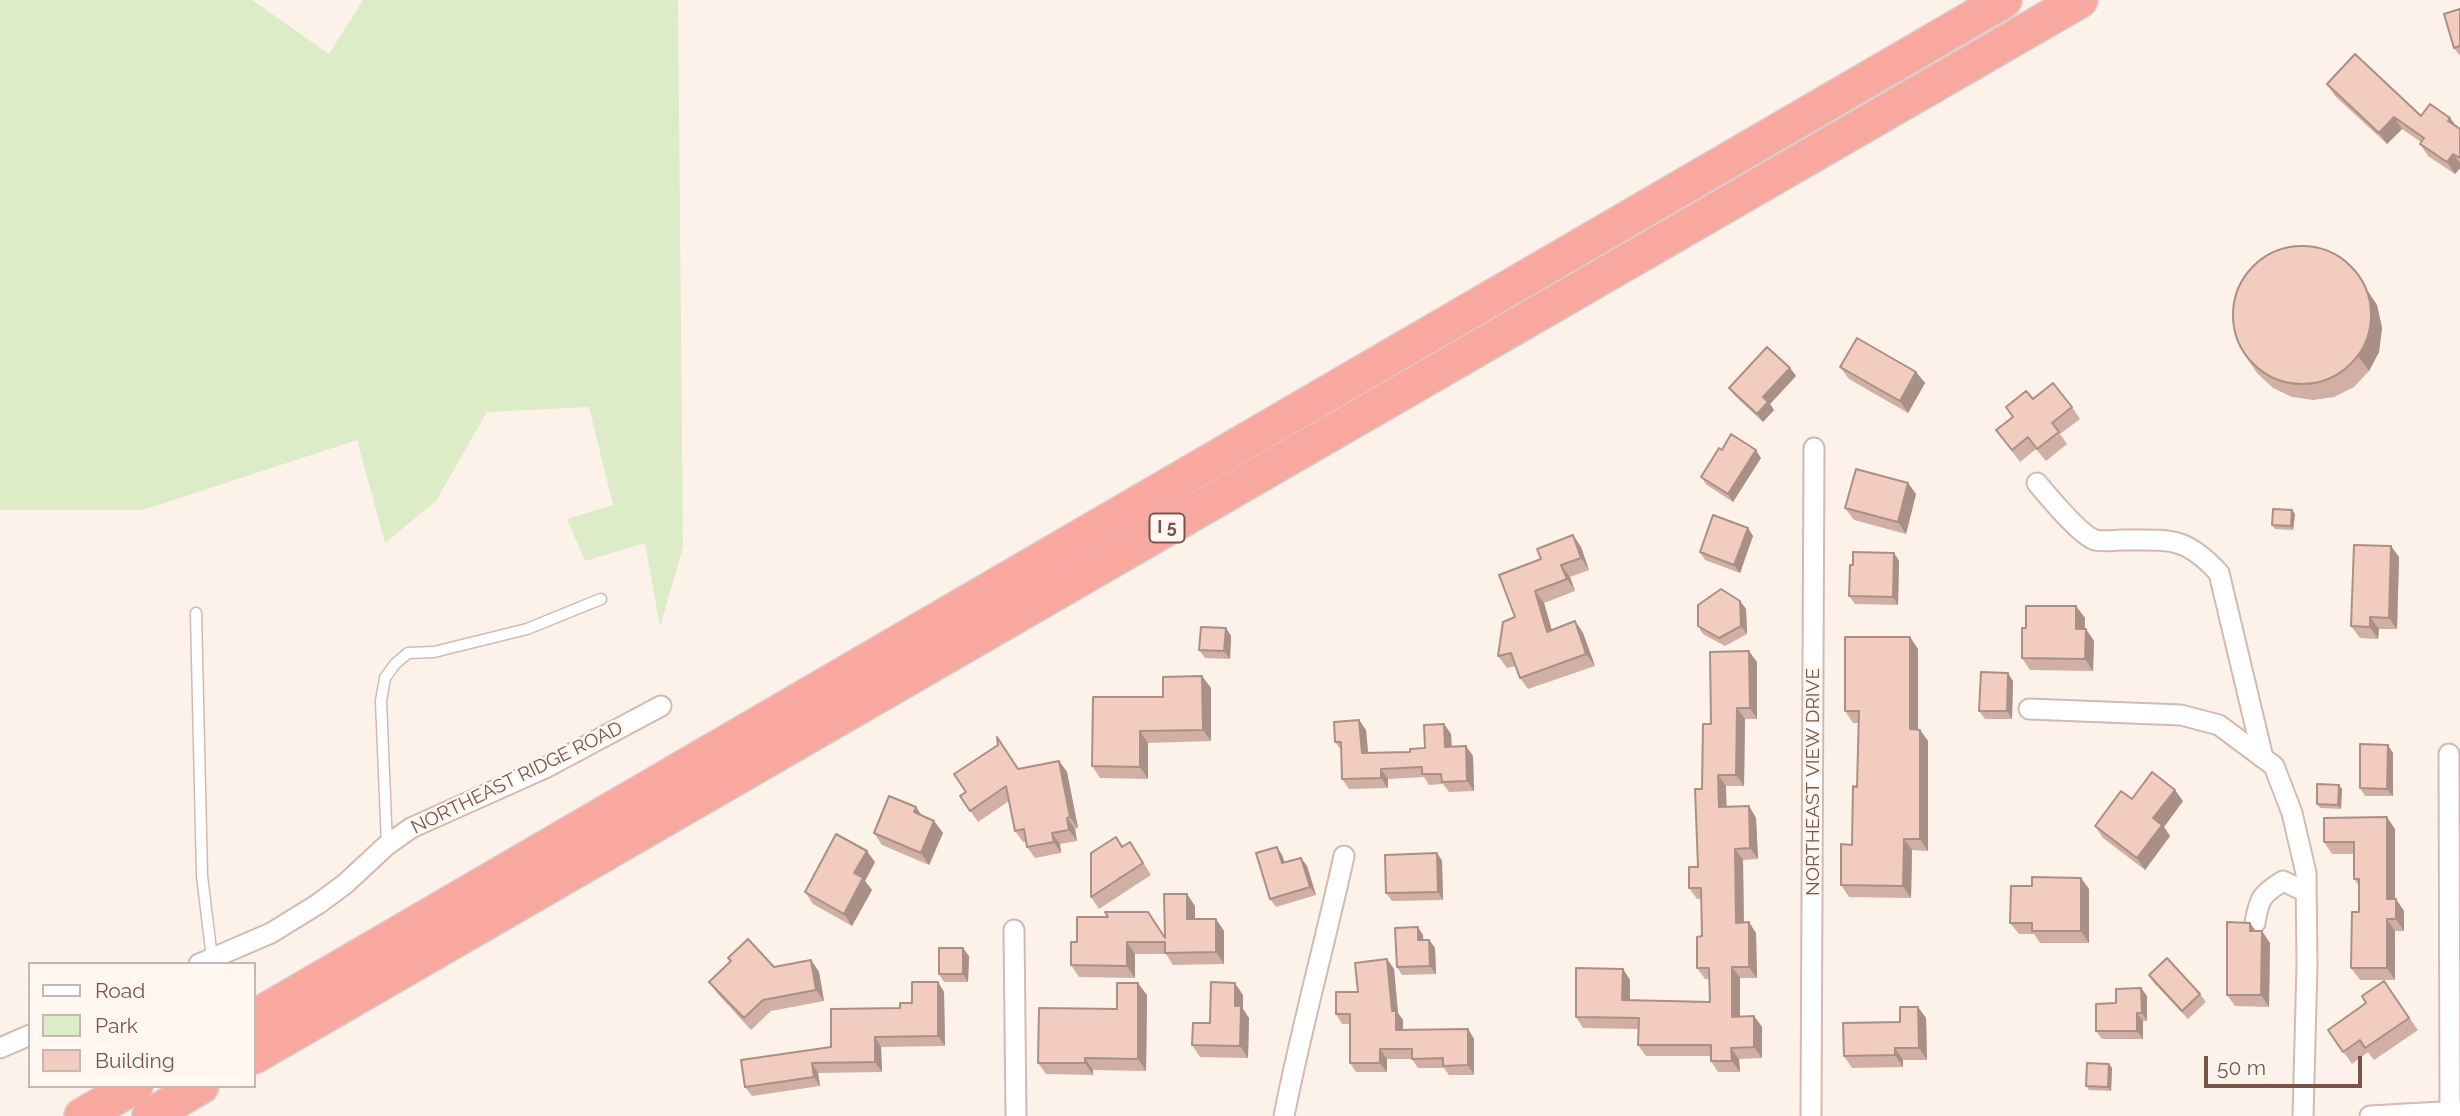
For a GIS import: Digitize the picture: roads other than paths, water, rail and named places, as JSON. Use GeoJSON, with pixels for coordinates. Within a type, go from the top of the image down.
{"type":"FeatureCollection","features":[{"type":"Feature","properties":{"kind":"highway","name":"I 5"},"geometry":{"type":"LineString","coordinates":[[256,1017],[2004,0]]}},
{"type":"Feature","properties":{"kind":"highway","name":"I 5"},"geometry":{"type":"LineString","coordinates":[[256,1055],[2080,0]]}},
{"type":"Feature","properties":{"kind":"highway"},"geometry":{"type":"LineString","coordinates":[[82,1116],[131,1088]]}},
{"type":"Feature","properties":{"kind":"highway"},"geometry":{"type":"LineString","coordinates":[[150,1116],[198,1088]]}},
{"type":"Feature","properties":{"kind":"street","name":"NORTHEAST VIEW DRIVE"},"geometry":{"type":"LineString","coordinates":[[1811,1116],[1814,448]]}},
{"type":"Feature","properties":{"kind":"street"},"geometry":{"type":"LineString","coordinates":[[2037,483],[2061,512],[2094,540],[2168,540],[2184,544],[2201,553],[2219,573],[2263,758]]}},
{"type":"Feature","properties":{"kind":"street","name":"NORTHEAST RIDGE ROAD"},"geometry":{"type":"LineString","coordinates":[[206,961],[271,933],[317,904],[411,828],[545,768],[661,706]]}},
{"type":"Feature","properties":{"kind":"street"},"geometry":{"type":"LineString","coordinates":[[2029,709],[2181,715],[2219,725],[2274,766],[2292,813],[2306,873],[2307,966],[2303,1116]]}},
{"type":"Feature","properties":{"kind":"street"},"geometry":{"type":"LineString","coordinates":[[2370,1116],[2455,1111],[2449,754]]}},
{"type":"Feature","properties":{"kind":"street"},"geometry":{"type":"LineString","coordinates":[[1284,1116],[1343,856]]}},
{"type":"Feature","properties":{"kind":"street"},"geometry":{"type":"LineString","coordinates":[[2255,923],[2259,901],[2268,890],[2283,881],[2306,892]]}},
{"type":"Feature","properties":{"kind":"street"},"geometry":{"type":"LineString","coordinates":[[1014,930],[1016,1116]]}},
{"type":"Feature","properties":{"kind":"street"},"geometry":{"type":"LineString","coordinates":[[0,1048],[28,1036]]}},
{"type":"Feature","properties":{"kind":"lane"},"geometry":{"type":"LineString","coordinates":[[387,845],[381,701],[385,678],[395,664],[408,653],[434,652],[527,629],[601,599]]}},
{"type":"Feature","properties":{"kind":"lane"},"geometry":{"type":"LineString","coordinates":[[196,613],[206,961]]}}]}
